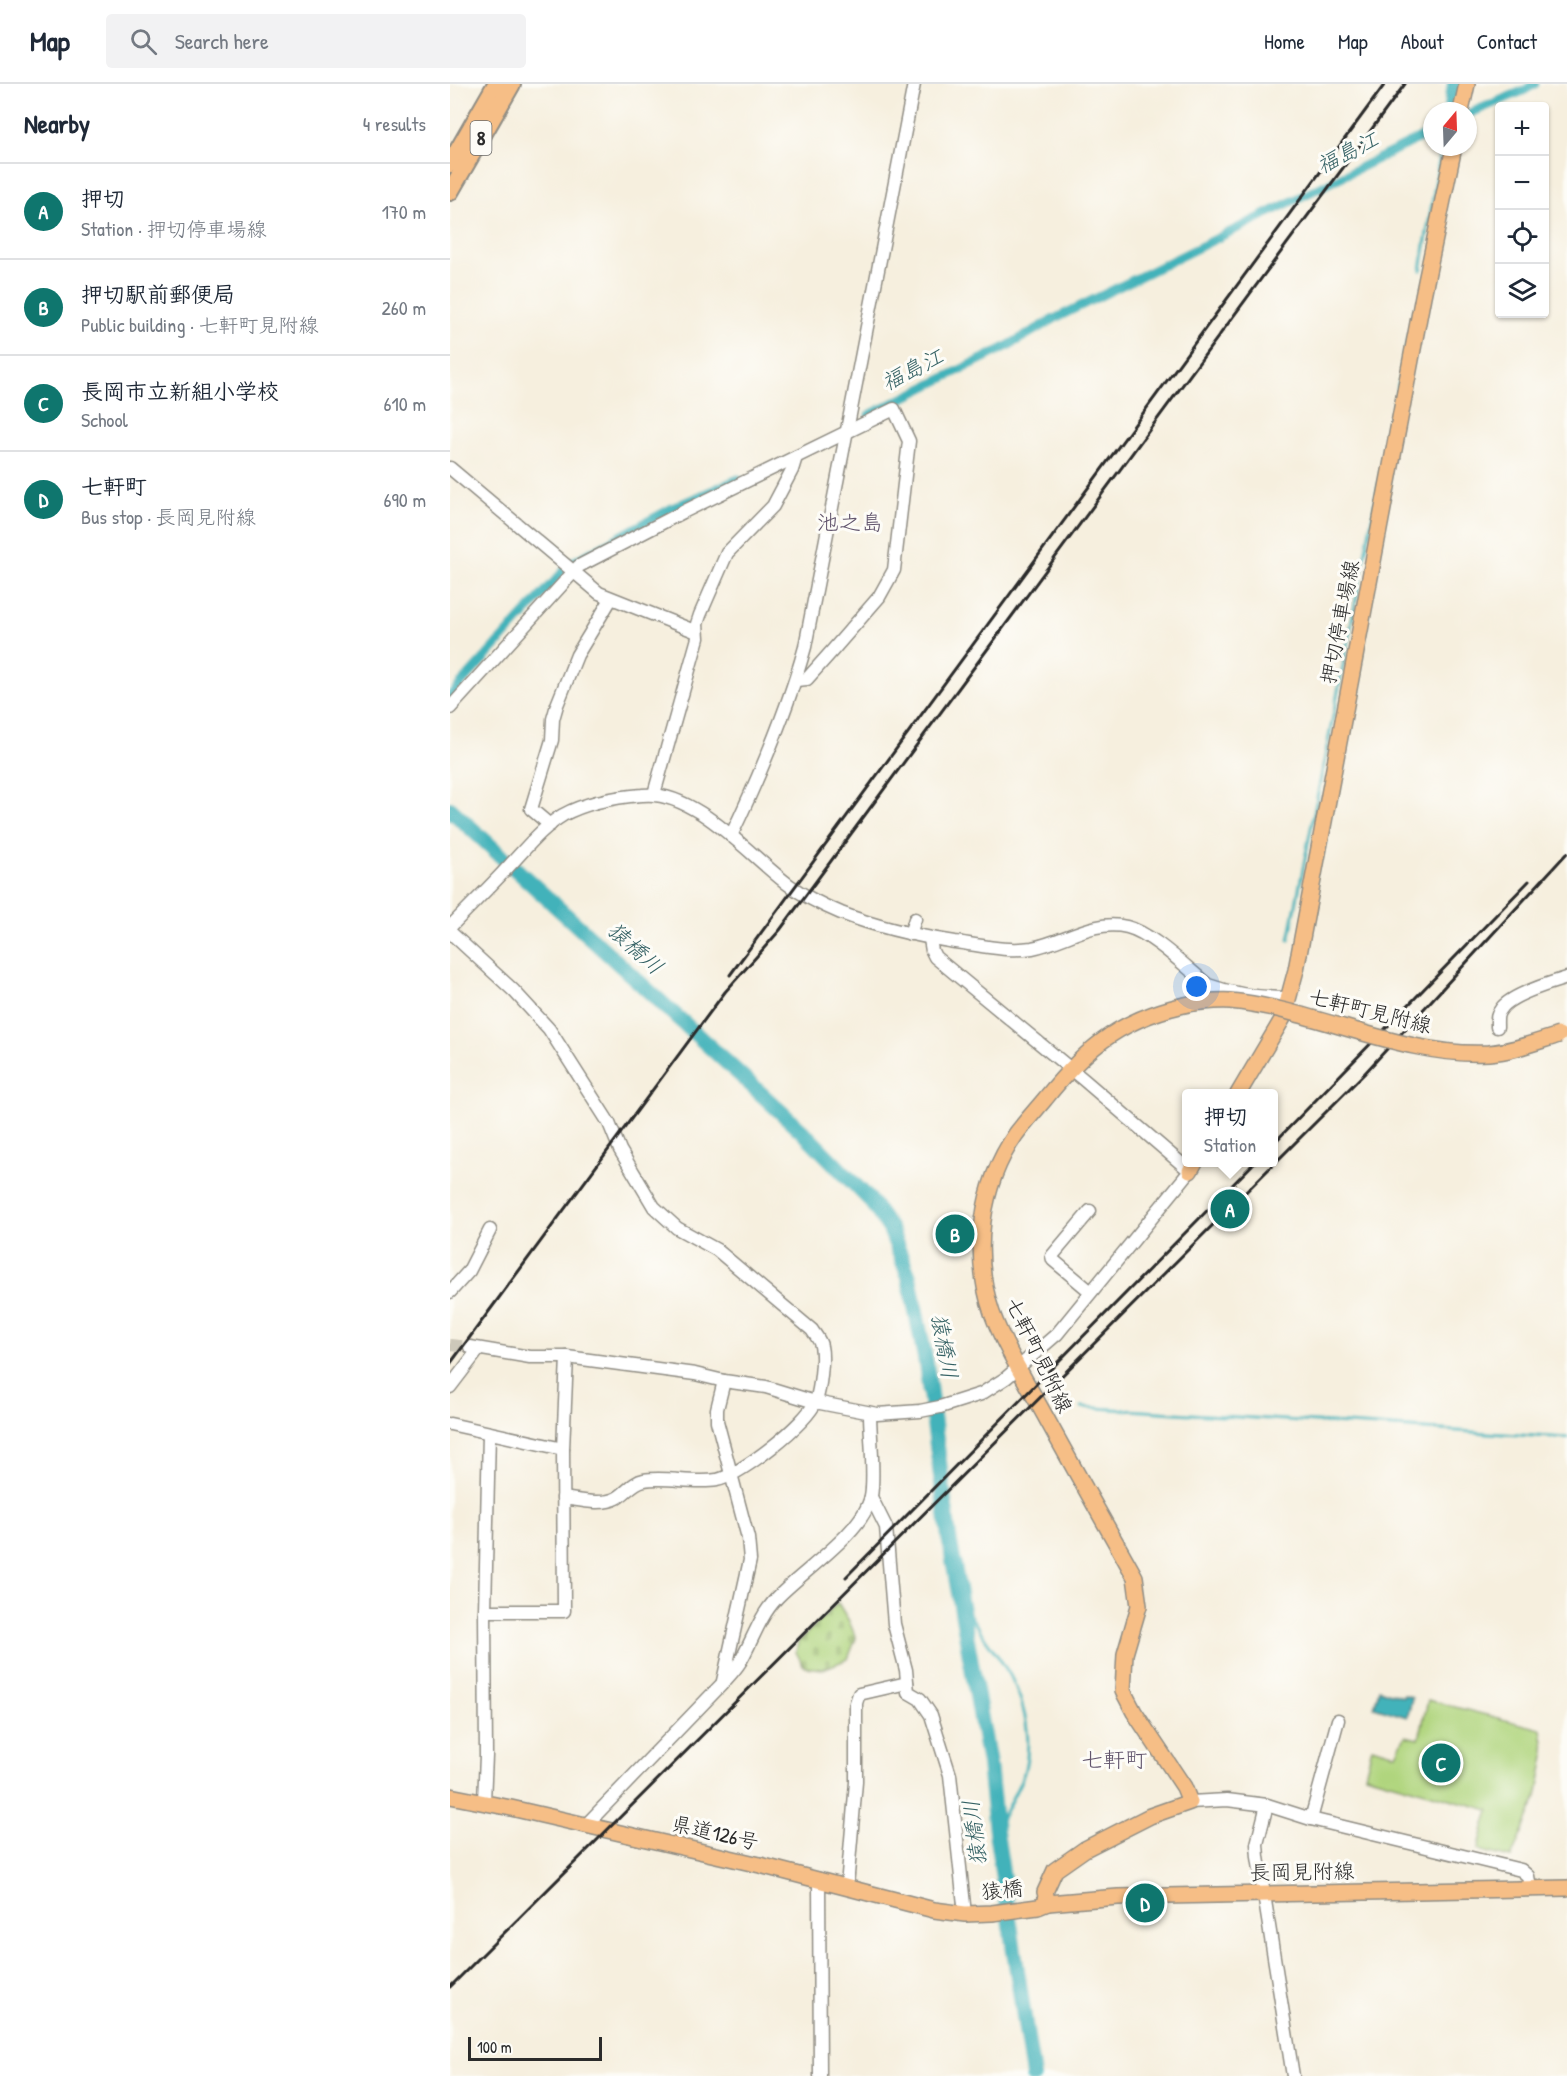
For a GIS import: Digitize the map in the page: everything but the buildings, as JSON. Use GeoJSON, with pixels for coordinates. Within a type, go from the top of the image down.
{"type":"FeatureCollection","features":[{"type":"Feature","properties":{"kind":"highway","name":"8"},"geometry":{"type":"LineString","coordinates":[[450,164],[495,84]]}},
{"type":"Feature","properties":{"kind":"highway","name":"8"},"geometry":{"type":"LineString","coordinates":[[450,192],[512,84]]}},
{"type":"Feature","properties":{"kind":"main road"},"geometry":{"type":"LineString","coordinates":[[1463,102],[1467,84]]}},
{"type":"Feature","properties":{"kind":"main road","name":"押切停車場線"},"geometry":{"type":"LineString","coordinates":[[1241,1089],[1283,1018],[1289,998],[1423,296],[1452,156]]}},
{"type":"Feature","properties":{"kind":"main road","name":"七軒町見附線"},"geometry":{"type":"LineString","coordinates":[[1190,1802],[1184,1787],[1134,1712],[1123,1691],[1125,1654],[1139,1606],[1135,1577],[1019,1368],[993,1316],[984,1279],[981,1242],[985,1207],[994,1176],[1015,1135],[1070,1068],[1101,1041],[1156,1012],[1194,1003],[1229,1001],[1435,1049],[1462,1052],[1490,1053],[1521,1047],[1563,1033]]}},
{"type":"Feature","properties":{"kind":"main road","name":"県道126号"},"geometry":{"type":"LineString","coordinates":[[450,1796],[819,1879],[920,1907],[968,1914]]}},
{"type":"Feature","properties":{"kind":"main road"},"geometry":{"type":"LineString","coordinates":[[1043,1905],[1045,1892],[1055,1870],[1085,1849],[1150,1816],[1190,1802]]}},
{"type":"Feature","properties":{"kind":"main road","name":"長岡見附線"},"geometry":{"type":"LineString","coordinates":[[1043,1905],[1118,1897],[1567,1888]]}},
{"type":"Feature","properties":{"kind":"main road","name":"猿橋"},"geometry":{"type":"LineString","coordinates":[[968,1914],[1003,1912],[1043,1905]]}},
{"type":"Feature","properties":{"kind":"street"},"geometry":{"type":"LineString","coordinates":[[731,836],[748,800],[796,680],[805,647],[914,84]]}},
{"type":"Feature","properties":{"kind":"street"},"geometry":{"type":"LineString","coordinates":[[450,708],[579,566],[683,512],[894,409],[909,441],[894,570],[879,597],[832,651],[807,678],[796,680]]}},
{"type":"Feature","properties":{"kind":"street"},"geometry":{"type":"LineString","coordinates":[[654,794],[698,638],[697,624],[700,615],[727,553],[773,506],[792,470],[795,457]]}},
{"type":"Feature","properties":{"kind":"street"},"geometry":{"type":"LineString","coordinates":[[450,468],[590,586],[611,599],[697,632]]}},
{"type":"Feature","properties":{"kind":"street"},"geometry":{"type":"LineString","coordinates":[[550,825],[531,809],[552,740],[553,719],[577,656],[611,599]]}},
{"type":"Feature","properties":{"kind":"street"},"geometry":{"type":"LineString","coordinates":[[450,927],[536,838],[563,816],[584,806],[654,794],[678,800],[692,807],[731,836],[789,885],[819,904],[843,913],[930,939],[981,946],[1030,948],[1047,944],[1080,930],[1116,925],[1140,932],[1208,985],[1218,989],[1289,998]]}},
{"type":"Feature","properties":{"kind":"street"},"geometry":{"type":"LineString","coordinates":[[910,934],[915,919]]}},
{"type":"Feature","properties":{"kind":"street"},"geometry":{"type":"LineString","coordinates":[[450,932],[514,991],[549,1029],[609,1123],[621,1150],[654,1207],[676,1228],[717,1250],[812,1330],[821,1346],[819,1383],[815,1402],[799,1422],[777,1443],[731,1475],[717,1480],[694,1482],[645,1480],[637,1482],[614,1500],[600,1502],[563,1498]]}},
{"type":"Feature","properties":{"kind":"street"},"geometry":{"type":"LineString","coordinates":[[930,939],[935,957],[1182,1159]]}},
{"type":"Feature","properties":{"kind":"street"},"geometry":{"type":"LineString","coordinates":[[1497,1027],[1497,1017],[1502,1007],[1508,1002],[1567,978]]}},
{"type":"Feature","properties":{"kind":"street"},"geometry":{"type":"LineString","coordinates":[[450,1387],[474,1348],[530,1357],[567,1358],[695,1374],[724,1382],[766,1387],[815,1402],[870,1413],[892,1414],[940,1407],[967,1400],[994,1386],[1019,1368],[1057,1334],[1158,1212],[1192,1167]]}},
{"type":"Feature","properties":{"kind":"street"},"geometry":{"type":"LineString","coordinates":[[1090,1211],[1052,1256],[1053,1260],[1091,1292]]}},
{"type":"Feature","properties":{"kind":"street"},"geometry":{"type":"LineString","coordinates":[[450,1292],[469,1271],[490,1230]]}},
{"type":"Feature","properties":{"kind":"street"},"geometry":{"type":"LineString","coordinates":[[485,1611],[564,1611],[563,1449],[567,1358]]}},
{"type":"Feature","properties":{"kind":"street"},"geometry":{"type":"LineString","coordinates":[[722,1684],[750,1560],[748,1538],[717,1421],[717,1409],[724,1382]]}},
{"type":"Feature","properties":{"kind":"street"},"geometry":{"type":"LineString","coordinates":[[870,1413],[871,1497],[886,1527],[894,1624],[906,1670],[908,1692],[920,1699],[931,1715],[950,1774],[968,1914]]}},
{"type":"Feature","properties":{"kind":"street"},"geometry":{"type":"LineString","coordinates":[[450,1424],[563,1449]]}},
{"type":"Feature","properties":{"kind":"street"},"geometry":{"type":"LineString","coordinates":[[484,1802],[489,1433]]}},
{"type":"Feature","properties":{"kind":"street"},"geometry":{"type":"LineString","coordinates":[[586,1825],[722,1684],[739,1663],[774,1600],[804,1571],[830,1551],[860,1518],[871,1497]]}},
{"type":"Feature","properties":{"kind":"street"},"geometry":{"type":"LineString","coordinates":[[847,1886],[856,1782],[856,1703],[859,1694],[907,1683]]}},
{"type":"Feature","properties":{"kind":"street"},"geometry":{"type":"LineString","coordinates":[[1311,1819],[1338,1720]]}},
{"type":"Feature","properties":{"kind":"street"},"geometry":{"type":"LineString","coordinates":[[1190,1802],[1227,1800],[1267,1805],[1311,1819],[1521,1870],[1528,1876],[1530,1888]]}},
{"type":"Feature","properties":{"kind":"street"},"geometry":{"type":"LineString","coordinates":[[1267,1805],[1257,1844],[1293,2076]]}},
{"type":"Feature","properties":{"kind":"street"},"geometry":{"type":"LineString","coordinates":[[819,1879],[820,2072]]}},
{"type":"Feature","properties":{"kind":"green space"},"geometry":{"type":"Polygon","coordinates":[[[838,1603],[856,1638],[848,1659],[823,1669],[804,1667],[796,1652],[798,1642],[838,1603]]]}},
{"type":"Feature","properties":{"kind":"green space"},"geometry":{"type":"Polygon","coordinates":[[[1428,1700],[1541,1729],[1545,1756],[1537,1797],[1511,1858],[1478,1850],[1489,1810],[1365,1775],[1372,1747],[1396,1754],[1405,1736],[1419,1739],[1428,1700]]]}},
{"type":"Feature","properties":{"kind":"water"},"geometry":{"type":"Polygon","coordinates":[[[1379,1689],[1403,1697],[1404,1695],[1411,1697],[1407,1717],[1374,1707],[1379,1689]]]}},
{"type":"Feature","properties":{"kind":"waterway"},"geometry":{"type":"LineString","coordinates":[[1452,102],[1455,84]]}},
{"type":"Feature","properties":{"kind":"waterway","name":"福島江"},"geometry":{"type":"LineString","coordinates":[[1477,110],[1535,84]]}},
{"type":"Feature","properties":{"kind":"waterway","name":"福島江"},"geometry":{"type":"LineString","coordinates":[[869,415],[1004,348],[1054,319],[1423,136]]}},
{"type":"Feature","properties":{"kind":"waterway"},"geometry":{"type":"LineString","coordinates":[[1421,270],[1440,156]]}},
{"type":"Feature","properties":{"kind":"waterway"},"geometry":{"type":"LineString","coordinates":[[1289,940],[1408,336]]}},
{"type":"Feature","properties":{"kind":"waterway","name":"福島江"},"geometry":{"type":"LineString","coordinates":[[450,696],[571,563],[674,507],[738,479]]}},
{"type":"Feature","properties":{"kind":"waterway","name":"猿橋川"},"geometry":{"type":"LineString","coordinates":[[450,809],[807,1136],[869,1199],[890,1229],[909,1277],[926,1363],[949,1537],[989,1764],[996,1832],[1033,2076]]}},
{"type":"Feature","properties":{"kind":"waterway"},"geometry":{"type":"LineString","coordinates":[[1081,1407],[1567,1438]]}},
{"type":"Feature","properties":{"kind":"waterway"},"geometry":{"type":"LineString","coordinates":[[956,1580],[969,1614],[1010,1675],[1025,1715],[1028,1742],[1025,1769],[996,1832]]}},
{"type":"Feature","properties":{"kind":"tunnel"},"geometry":{"type":"LineString","coordinates":[[450,1345],[470,1347]]}},
{"type":"Feature","properties":{"kind":"railway"},"geometry":{"type":"LineString","coordinates":[[730,975],[1385,84]]}},
{"type":"Feature","properties":{"kind":"railway"},"geometry":{"type":"LineString","coordinates":[[450,1364],[725,992],[780,930],[1405,84]]}},
{"type":"Feature","properties":{"kind":"railway"},"geometry":{"type":"LineString","coordinates":[[1278,1160],[1364,1074],[1567,853]]}},
{"type":"Feature","properties":{"kind":"railway"},"geometry":{"type":"LineString","coordinates":[[1278,1139],[1529,881]]}},
{"type":"Feature","properties":{"kind":"railway"},"geometry":{"type":"LineString","coordinates":[[846,1577],[1250,1167]]}},
{"type":"Feature","properties":{"kind":"railway"},"geometry":{"type":"LineString","coordinates":[[450,1987],[1271,1167]]}},
{"type":"Feature","properties":{"kind":"place","name":"押切"},"geometry":{"type":"Point","coordinates":[1230,1209]}},
{"type":"Feature","properties":{"kind":"place","name":"押切駅前郵便局"},"geometry":{"type":"Point","coordinates":[955,1234]}},
{"type":"Feature","properties":{"kind":"place","name":"長岡市立新組小学校"},"geometry":{"type":"Point","coordinates":[1441,1763]}},
{"type":"Feature","properties":{"kind":"place","name":"七軒町"},"geometry":{"type":"Point","coordinates":[1145,1903]}},
{"type":"Feature","properties":{"kind":"district","name":"池之島"},"geometry":{"type":"Point","coordinates":[850,522]}},
{"type":"Feature","properties":{"kind":"district","name":"七軒町"},"geometry":{"type":"Point","coordinates":[1114,1759]}}]}
